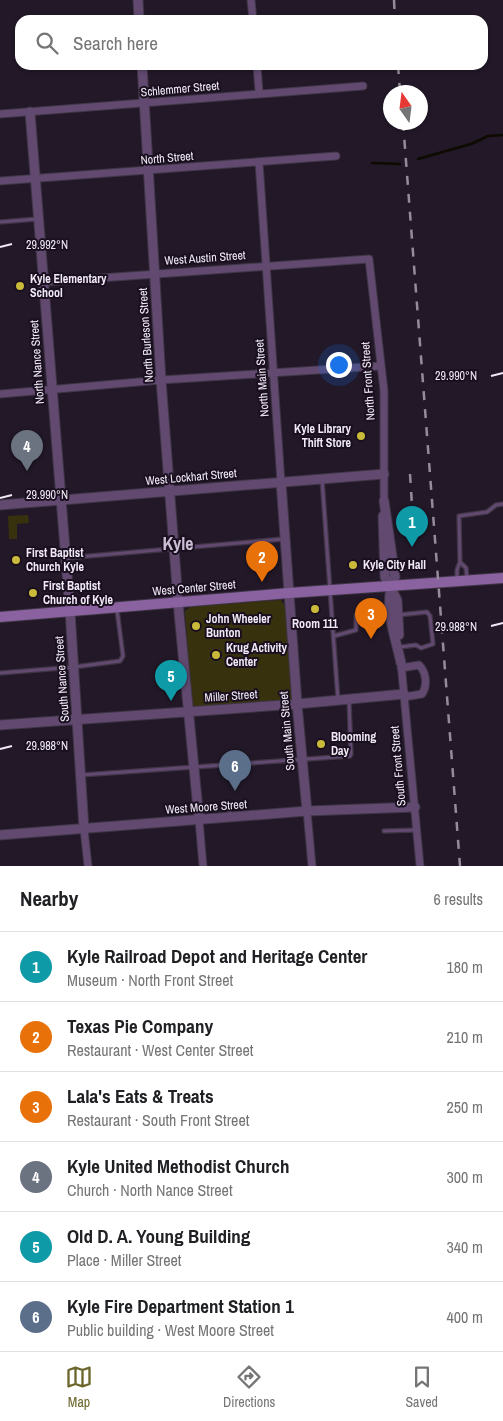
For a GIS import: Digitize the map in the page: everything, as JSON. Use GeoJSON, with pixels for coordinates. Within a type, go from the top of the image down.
{"type":"FeatureCollection","features":[{"type":"Feature","properties":{"kind":"main road","name":"West Center Street"},"geometry":{"type":"LineString","coordinates":[[0,617],[289,593],[503,578]]}},
{"type":"Feature","properties":{"kind":"street"},"geometry":{"type":"LineString","coordinates":[[138,0],[139,15]]}},
{"type":"Feature","properties":{"kind":"street"},"geometry":{"type":"LineString","coordinates":[[251,0],[252,15]]}},
{"type":"Feature","properties":{"kind":"street","name":"North Burleson Street"},"geometry":{"type":"LineString","coordinates":[[142,70],[154,274],[174,547],[199,820]]}},
{"type":"Feature","properties":{"kind":"street"},"geometry":{"type":"LineString","coordinates":[[257,70],[259,92]]}},
{"type":"Feature","properties":{"kind":"street","name":"Schlemmer Street"},"geometry":{"type":"LineString","coordinates":[[0,114],[145,104],[259,92],[363,86]]}},
{"type":"Feature","properties":{"kind":"street","name":"North Nance Street"},"geometry":{"type":"LineString","coordinates":[[30,112],[70,611]]}},
{"type":"Feature","properties":{"kind":"street","name":"North Street"},"geometry":{"type":"LineString","coordinates":[[0,181],[336,156]]}},
{"type":"Feature","properties":{"kind":"street","name":"North Main Street"},"geometry":{"type":"LineString","coordinates":[[259,162],[289,593]]}},
{"type":"Feature","properties":{"kind":"street","name":"West Austin Street"},"geometry":{"type":"LineString","coordinates":[[44,282],[369,259]]}},
{"type":"Feature","properties":{"kind":"street","name":"North Front Street"},"geometry":{"type":"LineString","coordinates":[[369,259],[381,366],[384,474],[382,524],[385,577],[390,586]]}},
{"type":"Feature","properties":{"kind":"street"},"geometry":{"type":"LineString","coordinates":[[0,394],[162,380],[381,366]]}},
{"type":"Feature","properties":{"kind":"street","name":"West Lockhart Street"},"geometry":{"type":"LineString","coordinates":[[0,505],[384,474]]}},
{"type":"Feature","properties":{"kind":"street","name":"South Front Street"},"geometry":{"type":"LineString","coordinates":[[390,586],[388,600],[394,616],[400,647],[401,665]]}},
{"type":"Feature","properties":{"kind":"street","name":"South Main Street"},"geometry":{"type":"LineString","coordinates":[[289,593],[312,866]]}},
{"type":"Feature","properties":{"kind":"street","name":"South Nance Street"},"geometry":{"type":"LineString","coordinates":[[70,611],[88,866]]}},
{"type":"Feature","properties":{"kind":"street","name":"South Front Street"},"geometry":{"type":"LineString","coordinates":[[394,616],[401,665],[420,866]]}},
{"type":"Feature","properties":{"kind":"street"},"geometry":{"type":"LineString","coordinates":[[401,665],[419,665],[424,670],[425,690],[422,694],[404,695]]}},
{"type":"Feature","properties":{"kind":"street","name":"Miller Street"},"geometry":{"type":"LineString","coordinates":[[0,725],[404,695]]}},
{"type":"Feature","properties":{"kind":"street","name":"West Moore Street"},"geometry":{"type":"LineString","coordinates":[[0,835],[307,811],[414,807]]}},
{"type":"Feature","properties":{"kind":"street"},"geometry":{"type":"LineString","coordinates":[[199,820],[204,866]]}},
{"type":"Feature","properties":{"kind":"lane"},"geometry":{"type":"LineString","coordinates":[[0,222],[39,219]]}},
{"type":"Feature","properties":{"kind":"lane"},"geometry":{"type":"LineString","coordinates":[[322,478],[338,700]]}},
{"type":"Feature","properties":{"kind":"lane"},"geometry":{"type":"LineString","coordinates":[[462,582],[457,570],[460,562],[459,516],[487,512],[496,505],[503,504]]}},
{"type":"Feature","properties":{"kind":"lane"},"geometry":{"type":"LineString","coordinates":[[66,558],[174,547],[285,539]]}},
{"type":"Feature","properties":{"kind":"lane"},"geometry":{"type":"LineString","coordinates":[[460,562],[466,568],[462,582]]}},
{"type":"Feature","properties":{"kind":"lane"},"geometry":{"type":"LineString","coordinates":[[0,673],[120,661],[123,656],[117,607]]}},
{"type":"Feature","properties":{"kind":"lane"},"geometry":{"type":"LineString","coordinates":[[394,616],[427,612],[430,616],[433,644],[421,648],[416,645],[400,647]]}},
{"type":"Feature","properties":{"kind":"lane"},"geometry":{"type":"LineString","coordinates":[[334,636],[356,630],[356,615]]}},
{"type":"Feature","properties":{"kind":"lane"},"geometry":{"type":"LineString","coordinates":[[81,775],[303,760],[351,754],[349,700]]}},
{"type":"Feature","properties":{"kind":"lane"},"geometry":{"type":"LineString","coordinates":[[229,806],[230,817]]}},
{"type":"Feature","properties":{"kind":"lane"},"geometry":{"type":"LineString","coordinates":[[384,831],[417,830]]}},
{"type":"Feature","properties":{"kind":"shaded area"},"geometry":{"type":"Polygon","coordinates":[[[28,515],[29,523],[17,524],[17,539],[9,539],[8,516],[28,515]]]}},
{"type":"Feature","properties":{"kind":"shaded area"},"geometry":{"type":"Polygon","coordinates":[[[281,600],[286,608],[292,700],[195,708],[191,703],[185,611],[192,606],[281,600]]]}},
{"type":"Feature","properties":{"kind":"waterway"},"geometry":{"type":"LineString","coordinates":[[418,159],[471,144],[488,136],[503,135]]}},
{"type":"Feature","properties":{"kind":"waterway"},"geometry":{"type":"LineString","coordinates":[[372,163],[400,164]]}},
{"type":"Feature","properties":{"kind":"railway"},"geometry":{"type":"LineString","coordinates":[[394,0],[395,15]]}},
{"type":"Feature","properties":{"kind":"railway"},"geometry":{"type":"LineString","coordinates":[[398,70],[399,85]]}},
{"type":"Feature","properties":{"kind":"railway"},"geometry":{"type":"LineString","coordinates":[[404,130],[460,866]]}},
{"type":"Feature","properties":{"kind":"railway"},"geometry":{"type":"LineString","coordinates":[[410,474],[413,521]]}},
{"type":"Feature","properties":{"kind":"place","name":"Kyle Elementary School"},"geometry":{"type":"Point","coordinates":[20,286]}},
{"type":"Feature","properties":{"kind":"place","name":"Kyle Library Thift Store"},"geometry":{"type":"Point","coordinates":[361,436]}},
{"type":"Feature","properties":{"kind":"place","name":"Kyle United Methodist Church"},"geometry":{"type":"Point","coordinates":[27,471]}},
{"type":"Feature","properties":{"kind":"place","name":"Kyle Railroad Depot and Heritage Center"},"geometry":{"type":"Point","coordinates":[412,547]}},
{"type":"Feature","properties":{"kind":"place","name":"First Baptist Church Kyle"},"geometry":{"type":"Point","coordinates":[16,560]}},
{"type":"Feature","properties":{"kind":"place","name":"Kyle City Hall"},"geometry":{"type":"Point","coordinates":[353,565]}},
{"type":"Feature","properties":{"kind":"place","name":"Texas Pie Company"},"geometry":{"type":"Point","coordinates":[262,582]}},
{"type":"Feature","properties":{"kind":"place","name":"First Baptist Church of Kyle"},"geometry":{"type":"Point","coordinates":[33,593]}},
{"type":"Feature","properties":{"kind":"place","name":"Room 111"},"geometry":{"type":"Point","coordinates":[315,609]}},
{"type":"Feature","properties":{"kind":"place","name":"John Wheeler Bunton"},"geometry":{"type":"Point","coordinates":[196,626]}},
{"type":"Feature","properties":{"kind":"place","name":"Lala's Eats & Treats"},"geometry":{"type":"Point","coordinates":[371,639]}},
{"type":"Feature","properties":{"kind":"place","name":"Krug Activity Center"},"geometry":{"type":"Point","coordinates":[216,655]}},
{"type":"Feature","properties":{"kind":"place","name":"Old D. A. Young Building"},"geometry":{"type":"Point","coordinates":[171,701]}},
{"type":"Feature","properties":{"kind":"place","name":"Blooming Day"},"geometry":{"type":"Point","coordinates":[321,744]}},
{"type":"Feature","properties":{"kind":"place","name":"Kyle Fire Department Station 1"},"geometry":{"type":"Point","coordinates":[235,791]}},
{"type":"Feature","properties":{"kind":"district","name":"Kyle"},"geometry":{"type":"Point","coordinates":[178,544]}}]}
